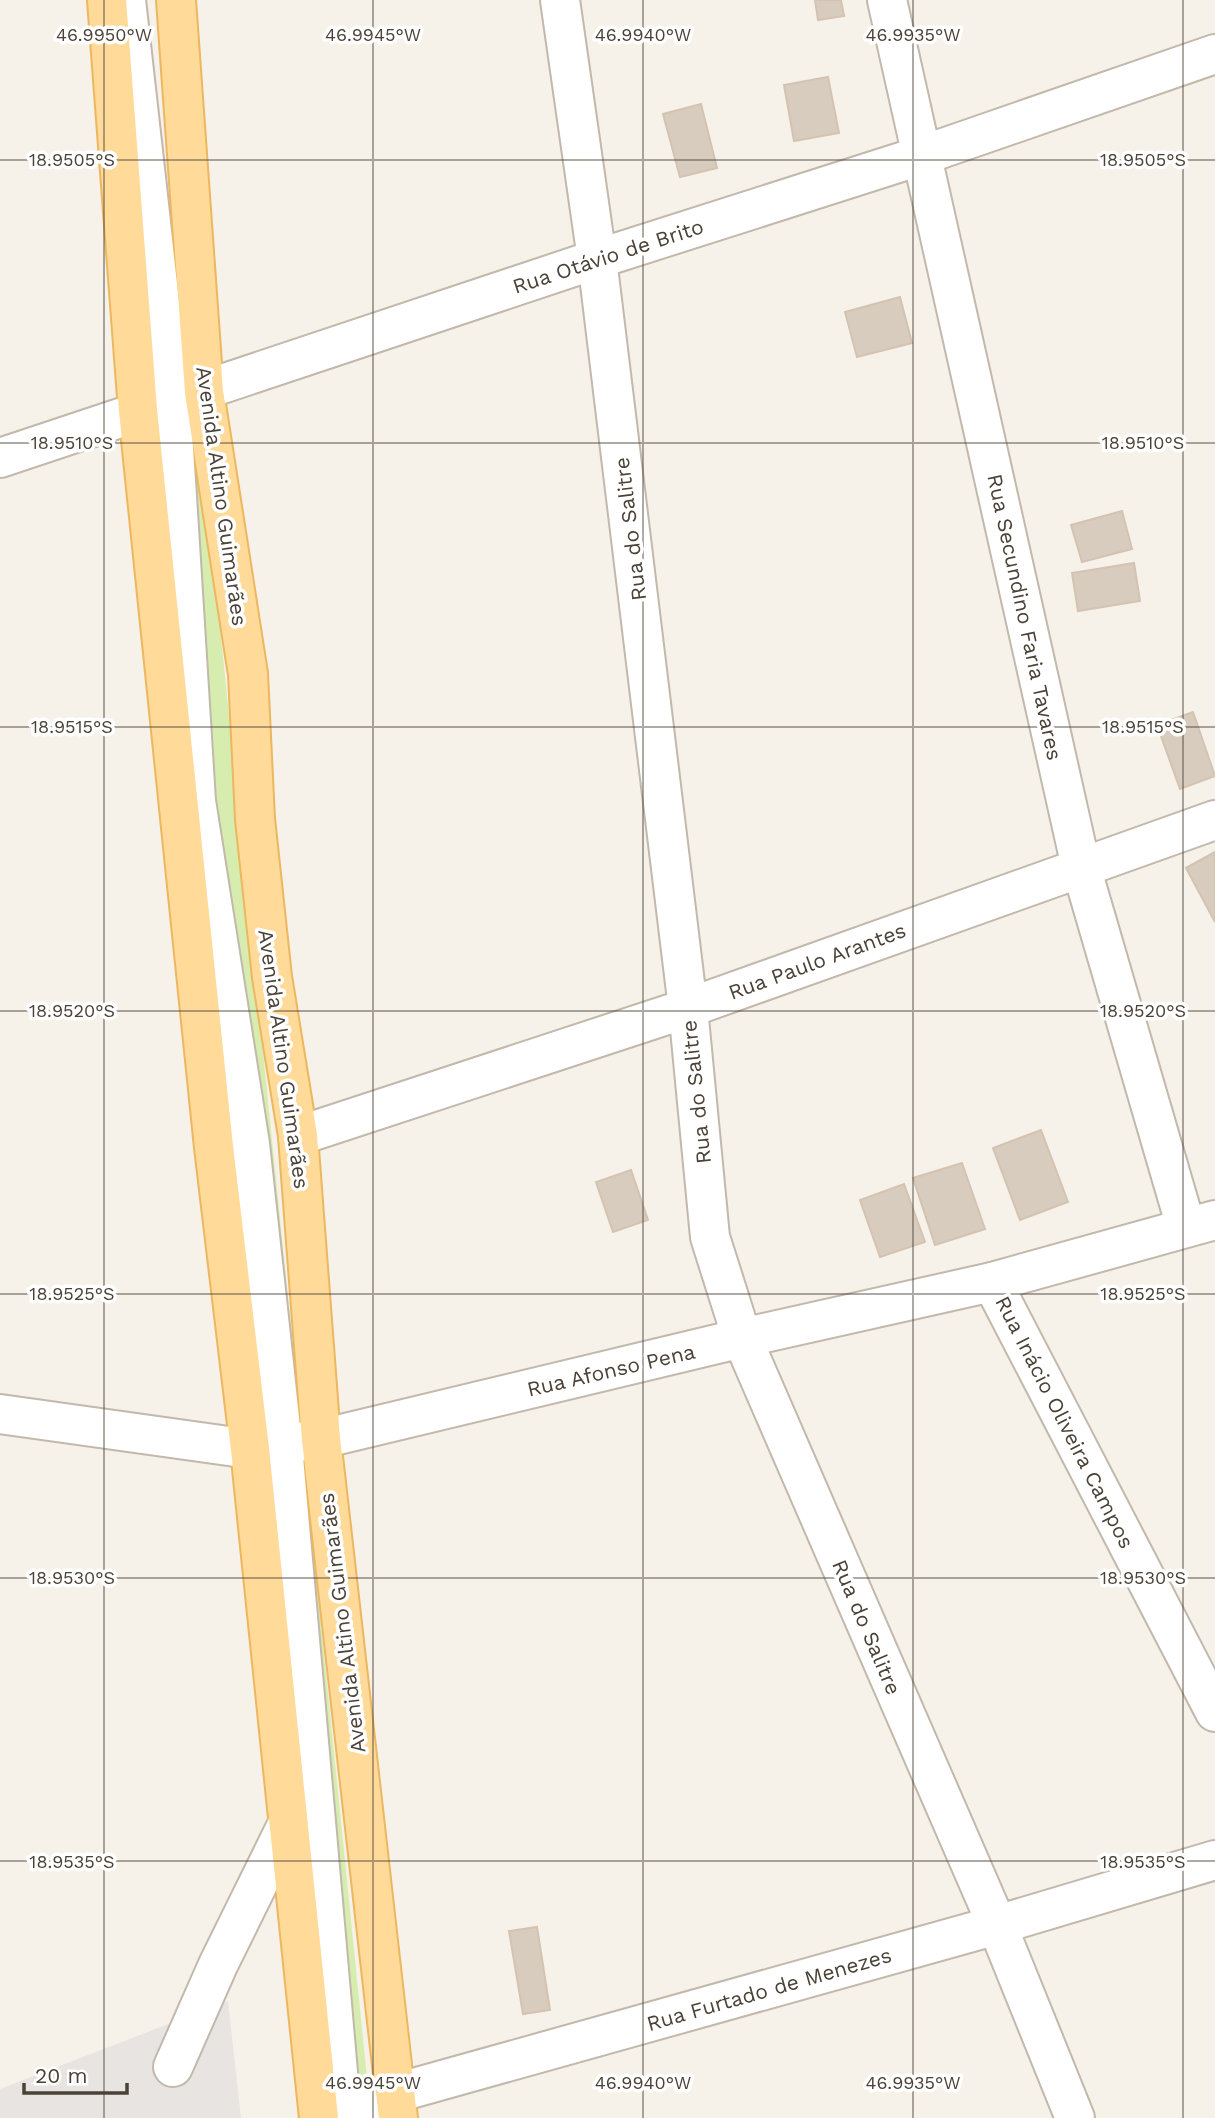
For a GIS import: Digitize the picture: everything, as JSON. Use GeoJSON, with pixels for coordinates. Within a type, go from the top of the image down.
{"type":"FeatureCollection","features":[{"type":"Feature","properties":{"kind":"main road","name":"Avenida Altino Guimarães"},"geometry":{"type":"LineString","coordinates":[[107,0],[171,401],[248,674],[255,819],[272,977],[298,1136],[321,1439],[397,2106]]}},
{"type":"Feature","properties":{"kind":"main road","name":"Avenida Altino Guimarães"},"geometry":{"type":"LineString","coordinates":[[176,0],[171,401],[214,1147],[267,1448],[289,1821],[331,2116]]}},
{"type":"Feature","properties":{"kind":"street"},"geometry":{"type":"LineString","coordinates":[[126,0],[171,401]]}},
{"type":"Feature","properties":{"kind":"street","name":"Rua do Salitre"},"geometry":{"type":"LineString","coordinates":[[560,0],[597,259],[688,1008],[710,1237],[742,1338],[997,1925],[1075,2118]]}},
{"type":"Feature","properties":{"kind":"street","name":"Rua Secundino Faria Tavares"},"geometry":{"type":"LineString","coordinates":[[887,0],[1081,867],[1201,1224]]}},
{"type":"Feature","properties":{"kind":"street","name":"Rua Otávio de Brito"},"geometry":{"type":"LineString","coordinates":[[0,458],[597,259],[923,155],[1215,54]]}},
{"type":"Feature","properties":{"kind":"street","name":"Rua Paulo Arantes"},"geometry":{"type":"LineString","coordinates":[[298,1136],[688,1008],[1215,820]]}},
{"type":"Feature","properties":{"kind":"street","name":"Rua Afonso Pena"},"geometry":{"type":"LineString","coordinates":[[0,1414],[267,1448],[321,1439],[742,1338],[992,1282],[1201,1224]]}},
{"type":"Feature","properties":{"kind":"street","name":"Rua Inácio Oliveira Campos"},"geometry":{"type":"LineString","coordinates":[[992,1282],[1215,1712]]}},
{"type":"Feature","properties":{"kind":"street"},"geometry":{"type":"LineString","coordinates":[[267,1448],[331,2116]]}},
{"type":"Feature","properties":{"kind":"street"},"geometry":{"type":"LineString","coordinates":[[173,2067],[218,1965],[289,1821]]}},
{"type":"Feature","properties":{"kind":"street","name":"Rua Furtado de Menezes"},"geometry":{"type":"LineString","coordinates":[[331,2116],[397,2106],[1215,1860]]}},
{"type":"Feature","properties":{"kind":"green space"},"geometry":{"type":"Polygon","coordinates":[[[169,424],[200,429],[371,2118],[329,2118],[169,424]]]}},
{"type":"Feature","properties":{"kind":"shaded area"},"geometry":{"type":"Polygon","coordinates":[[[228,2001],[241,2118],[0,2118],[0,2089],[228,2001]]]}},
{"type":"Feature","properties":{"kind":"building"},"geometry":{"type":"Polygon","coordinates":[[[815,0],[841,0],[844,16],[818,20],[815,0]]]}},
{"type":"Feature","properties":{"kind":"building"},"geometry":{"type":"Polygon","coordinates":[[[828,77],[839,133],[794,141],[784,85],[828,77]]]}},
{"type":"Feature","properties":{"kind":"building"},"geometry":{"type":"Polygon","coordinates":[[[701,104],[717,168],[680,177],[663,114],[701,104]]]}},
{"type":"Feature","properties":{"kind":"building"},"geometry":{"type":"Polygon","coordinates":[[[900,297],[912,343],[857,357],[845,312],[900,297]]]}},
{"type":"Feature","properties":{"kind":"building"},"geometry":{"type":"Polygon","coordinates":[[[1122,511],[1132,549],[1082,562],[1071,525],[1122,511]]]}},
{"type":"Feature","properties":{"kind":"building"},"geometry":{"type":"Polygon","coordinates":[[[1134,563],[1140,601],[1078,611],[1072,573],[1134,563]]]}},
{"type":"Feature","properties":{"kind":"building"},"geometry":{"type":"Polygon","coordinates":[[[1193,712],[1215,776],[1180,789],[1157,725],[1193,712]]]}},
{"type":"Feature","properties":{"kind":"building"},"geometry":{"type":"Polygon","coordinates":[[[1215,852],[1215,922],[1186,868],[1215,852]]]}},
{"type":"Feature","properties":{"kind":"building"},"geometry":{"type":"Polygon","coordinates":[[[1041,1130],[1068,1202],[1020,1220],[993,1148],[1041,1130]]]}},
{"type":"Feature","properties":{"kind":"building"},"geometry":{"type":"Polygon","coordinates":[[[962,1163],[985,1229],[935,1245],[913,1178],[962,1163]]]}},
{"type":"Feature","properties":{"kind":"building"},"geometry":{"type":"Polygon","coordinates":[[[631,1170],[648,1220],[613,1232],[596,1182],[631,1170]]]}},
{"type":"Feature","properties":{"kind":"building"},"geometry":{"type":"Polygon","coordinates":[[[904,1184],[925,1242],[880,1257],[860,1200],[904,1184]]]}},
{"type":"Feature","properties":{"kind":"building"},"geometry":{"type":"Polygon","coordinates":[[[537,1927],[550,2010],[523,2014],[509,1931],[537,1927]]]}}]}
